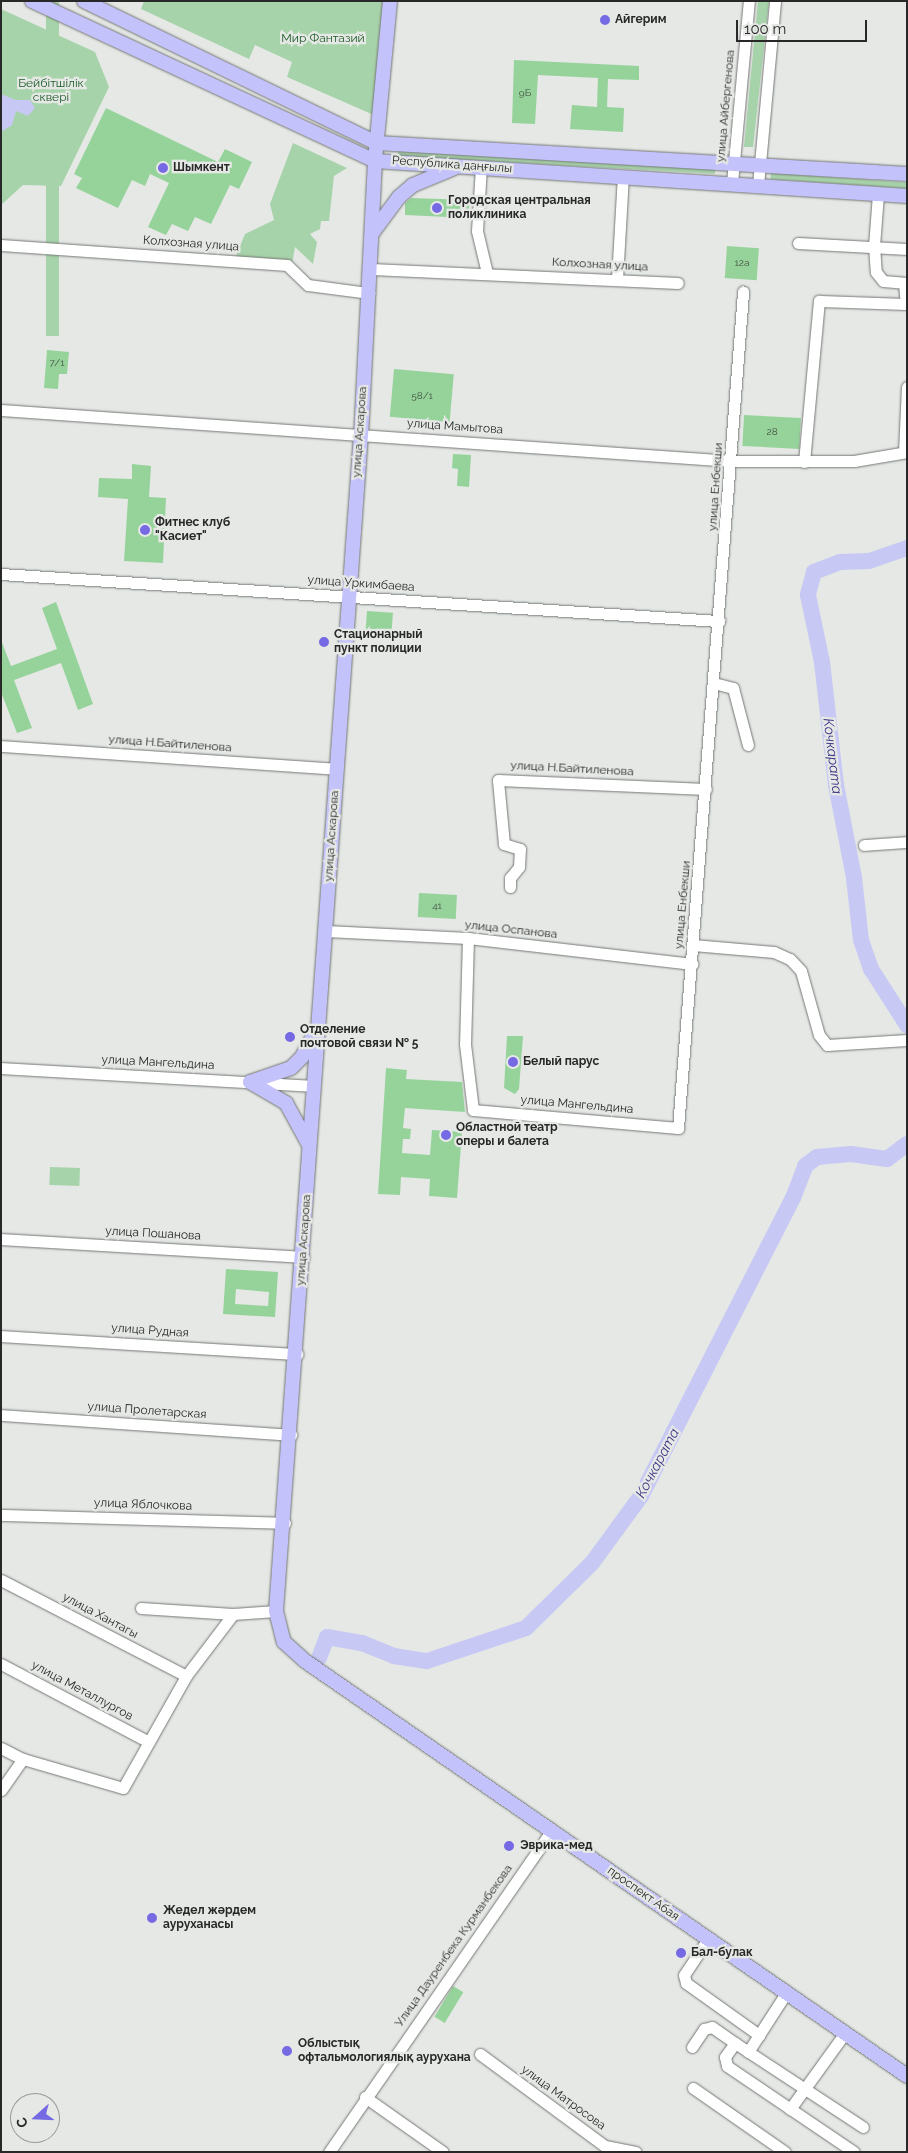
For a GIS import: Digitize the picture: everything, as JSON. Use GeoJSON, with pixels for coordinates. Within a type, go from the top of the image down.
{"type":"FeatureCollection","features":[{"type":"Feature","properties":{"kind":"main road","name":"Республика даңғылы"},"geometry":{"type":"LineString","coordinates":[[32,1],[375,161],[907,196]]}},
{"type":"Feature","properties":{"kind":"main road","name":"Республика даңғылы"},"geometry":{"type":"LineString","coordinates":[[84,1],[377,143],[907,174]]}},
{"type":"Feature","properties":{"kind":"main road","name":"улица Аскарова"},"geometry":{"type":"LineString","coordinates":[[305,1661],[284,1642],[276,1611],[285,1523],[313,1086],[326,931],[361,434],[373,232],[375,161],[390,1]]}},
{"type":"Feature","properties":{"kind":"main road"},"geometry":{"type":"LineString","coordinates":[[373,232],[398,197],[414,185],[458,166]]}},
{"type":"Feature","properties":{"kind":"main road"},"geometry":{"type":"LineString","coordinates":[[250,1082],[291,1068],[302,1057],[318,1027]]}},
{"type":"Feature","properties":{"kind":"main road"},"geometry":{"type":"LineString","coordinates":[[250,1082],[286,1103],[301,1126],[310,1149]]}},
{"type":"Feature","properties":{"kind":"main road","name":"проспект Абая"},"geometry":{"type":"LineString","coordinates":[[305,1661],[907,2076]]}},
{"type":"Feature","properties":{"kind":"street","name":"улица Айбергенова"},"geometry":{"type":"LineString","coordinates":[[732,183],[749,1]]}},
{"type":"Feature","properties":{"kind":"street"},"geometry":{"type":"LineString","coordinates":[[758,185],[775,1]]}},
{"type":"Feature","properties":{"kind":"street"},"geometry":{"type":"LineString","coordinates":[[481,167],[477,231],[487,273]]}},
{"type":"Feature","properties":{"kind":"street"},"geometry":{"type":"LineString","coordinates":[[616,279],[623,176]]}},
{"type":"Feature","properties":{"kind":"street"},"geometry":{"type":"LineString","coordinates":[[804,462],[819,301],[906,304],[904,283],[878,278],[874,246],[878,194]]}},
{"type":"Feature","properties":{"kind":"street"},"geometry":{"type":"LineString","coordinates":[[798,243],[907,249]]}},
{"type":"Feature","properties":{"kind":"street","name":"Колхозная улица"},"geometry":{"type":"LineString","coordinates":[[1,245],[287,265],[308,285],[369,293]]}},
{"type":"Feature","properties":{"kind":"street","name":"Колхозная улица"},"geometry":{"type":"LineString","coordinates":[[370,268],[616,279],[678,284]]}},
{"type":"Feature","properties":{"kind":"street","name":"улица Енбекши"},"geometry":{"type":"LineString","coordinates":[[678,1128],[732,461],[743,292]]}},
{"type":"Feature","properties":{"kind":"street"},"geometry":{"type":"LineString","coordinates":[[905,452],[907,387]]}},
{"type":"Feature","properties":{"kind":"street","name":"улица Мамытова"},"geometry":{"type":"LineString","coordinates":[[1,410],[732,461],[854,461],[905,452]]}},
{"type":"Feature","properties":{"kind":"street","name":"улица Уркимбаева"},"geometry":{"type":"LineString","coordinates":[[1,574],[719,621]]}},
{"type":"Feature","properties":{"kind":"street"},"geometry":{"type":"LineString","coordinates":[[714,683],[734,688],[748,745]]}},
{"type":"Feature","properties":{"kind":"street","name":"улица Н.Байтиленова"},"geometry":{"type":"LineString","coordinates":[[1,746],[337,768]]}},
{"type":"Feature","properties":{"kind":"street","name":"улица Н.Байтиленова"},"geometry":{"type":"LineString","coordinates":[[510,886],[510,878],[519,867],[520,849],[504,844],[498,780],[706,789]]}},
{"type":"Feature","properties":{"kind":"street"},"geometry":{"type":"LineString","coordinates":[[864,845],[907,842]]}},
{"type":"Feature","properties":{"kind":"street","name":"улица Оспанова"},"geometry":{"type":"LineString","coordinates":[[326,931],[468,938],[692,964]]}},
{"type":"Feature","properties":{"kind":"street","name":"улица Мангельдина"},"geometry":{"type":"LineString","coordinates":[[468,938],[465,1044],[473,1110],[678,1128]]}},
{"type":"Feature","properties":{"kind":"street"},"geometry":{"type":"LineString","coordinates":[[694,945],[774,952],[790,959],[801,971],[819,1035],[828,1045],[907,1040]]}},
{"type":"Feature","properties":{"kind":"street","name":"улица Мангельдина"},"geometry":{"type":"LineString","coordinates":[[1,1068],[313,1086]]}},
{"type":"Feature","properties":{"kind":"street","name":"улица Пошанова"},"geometry":{"type":"LineString","coordinates":[[1,1239],[303,1257]]}},
{"type":"Feature","properties":{"kind":"street","name":"улица Рудная"},"geometry":{"type":"LineString","coordinates":[[1,1336],[297,1354]]}},
{"type":"Feature","properties":{"kind":"street","name":"улица Пролетарская"},"geometry":{"type":"LineString","coordinates":[[1,1415],[291,1435]]}},
{"type":"Feature","properties":{"kind":"street","name":"улица Яблочкова"},"geometry":{"type":"LineString","coordinates":[[1,1515],[285,1523]]}},
{"type":"Feature","properties":{"kind":"street","name":"улица Хантагы"},"geometry":{"type":"LineString","coordinates":[[1,1580],[186,1676]]}},
{"type":"Feature","properties":{"kind":"street"},"geometry":{"type":"LineString","coordinates":[[141,1608],[233,1614],[276,1611]]}},
{"type":"Feature","properties":{"kind":"street"},"geometry":{"type":"LineString","coordinates":[[1,1748],[23,1759],[123,1788],[186,1676],[233,1614]]}},
{"type":"Feature","properties":{"kind":"street","name":"улица Металлургов"},"geometry":{"type":"LineString","coordinates":[[1,1664],[149,1742]]}},
{"type":"Feature","properties":{"kind":"street"},"geometry":{"type":"LineString","coordinates":[[1,1790],[23,1759]]}},
{"type":"Feature","properties":{"kind":"street","name":"Улица Дауренбека Курманбекова"},"geometry":{"type":"LineString","coordinates":[[329,2152],[365,2097],[552,1830]]}},
{"type":"Feature","properties":{"kind":"street"},"geometry":{"type":"LineString","coordinates":[[708,1939],[684,1975],[686,1983],[759,2035]]}},
{"type":"Feature","properties":{"kind":"street"},"geometry":{"type":"LineString","coordinates":[[748,2052],[786,1993]]}},
{"type":"Feature","properties":{"kind":"street"},"geometry":{"type":"LineString","coordinates":[[692,2047],[708,2027],[863,2127]]}},
{"type":"Feature","properties":{"kind":"street"},"geometry":{"type":"LineString","coordinates":[[790,2109],[844,2034]]}},
{"type":"Feature","properties":{"kind":"street"},"geometry":{"type":"LineString","coordinates":[[735,2043],[725,2058],[727,2066],[854,2152]]}},
{"type":"Feature","properties":{"kind":"street","name":"улица Матросова"},"geometry":{"type":"LineString","coordinates":[[480,2054],[605,2146],[635,2152]]}},
{"type":"Feature","properties":{"kind":"street"},"geometry":{"type":"LineString","coordinates":[[693,2088],[785,2152]]}},
{"type":"Feature","properties":{"kind":"street"},"geometry":{"type":"LineString","coordinates":[[365,2097],[443,2152]]}},
{"type":"Feature","properties":{"kind":"green space"},"geometry":{"type":"Polygon","coordinates":[[[46,1],[59,1],[59,336],[46,336],[46,1]]]}},
{"type":"Feature","properties":{"kind":"green space","name":"Мир Фантазий"},"geometry":{"type":"Polygon","coordinates":[[[144,1],[385,1],[376,116],[287,77],[292,62],[255,45],[249,59],[141,9],[144,1]]]}},
{"type":"Feature","properties":{"kind":"green space"},"geometry":{"type":"Polygon","coordinates":[[[758,1],[769,1],[753,147],[744,147],[758,1]]]}},
{"type":"Feature","properties":{"kind":"green space","name":"Бейбітшілік сквері"},"geometry":{"type":"Polygon","coordinates":[[[1,9],[95,52],[109,87],[61,186],[23,185],[1,205],[1,9]]]}},
{"type":"Feature","properties":{"kind":"green space"},"geometry":{"type":"Polygon","coordinates":[[[293,143],[347,168],[334,176],[329,221],[321,221],[320,229],[310,234],[317,242],[313,264],[295,247],[292,264],[236,256],[245,234],[274,220],[270,204],[293,143]]]}},
{"type":"Feature","properties":{"kind":"green space"},"geometry":{"type":"Polygon","coordinates":[[[398,150],[715,169],[715,174],[398,156],[398,150]]]}},
{"type":"Feature","properties":{"kind":"green space"},"geometry":{"type":"Polygon","coordinates":[[[771,173],[907,182],[906,188],[771,179],[771,173]]]}},
{"type":"Feature","properties":{"kind":"green space"},"geometry":{"type":"Polygon","coordinates":[[[50,1167],[80,1168],[79,1186],[49,1185],[50,1167]]]}},
{"type":"Feature","properties":{"kind":"water"},"geometry":{"type":"Polygon","coordinates":[[[1,94],[16,100],[30,100],[35,108],[28,116],[16,111],[12,125],[1,132],[1,94]]]}},
{"type":"Feature","properties":{"kind":"building"},"geometry":{"type":"Polygon","coordinates":[[[514,60],[639,66],[639,80],[608,79],[607,107],[624,108],[623,132],[570,129],[572,105],[597,107],[598,78],[538,75],[535,124],[512,123],[514,60]]]}},
{"type":"Feature","properties":{"kind":"building","name":"Шымкент"},"geometry":{"type":"Polygon","coordinates":[[[106,108],[218,162],[225,149],[252,162],[239,189],[230,185],[211,224],[195,217],[188,231],[172,224],[166,235],[148,227],[169,183],[150,174],[145,186],[132,180],[118,208],[76,188],[82,178],[74,174],[106,108]]]}},
{"type":"Feature","properties":{"kind":"building","name":"Городская центральная поликлиника"},"geometry":{"type":"Polygon","coordinates":[[[411,198],[469,200],[469,218],[405,215],[405,203],[411,198]]]}},
{"type":"Feature","properties":{"kind":"building"},"geometry":{"type":"Polygon","coordinates":[[[727,246],[759,248],[757,280],[725,278],[727,246]]]}},
{"type":"Feature","properties":{"kind":"building"},"geometry":{"type":"Polygon","coordinates":[[[47,350],[69,352],[67,374],[59,374],[58,389],[44,388],[47,350]]]}},
{"type":"Feature","properties":{"kind":"building"},"geometry":{"type":"Polygon","coordinates":[[[394,369],[454,374],[450,422],[390,417],[394,369]]]}},
{"type":"Feature","properties":{"kind":"building"},"geometry":{"type":"Polygon","coordinates":[[[744,415],[801,418],[799,449],[742,446],[744,415]]]}},
{"type":"Feature","properties":{"kind":"building"},"geometry":{"type":"Polygon","coordinates":[[[453,454],[471,455],[469,487],[457,486],[458,469],[452,468],[453,454]]]}},
{"type":"Feature","properties":{"kind":"building","name":"Фитнес клуб \"Касиет\""},"geometry":{"type":"Polygon","coordinates":[[[132,464],[151,466],[149,497],[166,498],[163,563],[124,561],[128,499],[98,497],[99,478],[132,479],[132,464]]]}},
{"type":"Feature","properties":{"kind":"building"},"geometry":{"type":"Polygon","coordinates":[[[56,602],[93,704],[78,710],[61,663],[14,680],[32,728],[17,733],[1,692],[1,640],[11,666],[57,649],[42,608],[56,602]]]}},
{"type":"Feature","properties":{"kind":"building"},"geometry":{"type":"Polygon","coordinates":[[[367,611],[393,613],[391,636],[365,634],[367,611]]]}},
{"type":"Feature","properties":{"kind":"building"},"geometry":{"type":"Polygon","coordinates":[[[419,893],[457,895],[456,919],[418,917],[419,893]]]}},
{"type":"Feature","properties":{"kind":"building","name":"Белый парус"},"geometry":{"type":"Polygon","coordinates":[[[507,1036],[523,1036],[519,1089],[515,1094],[504,1088],[507,1036]]]}},
{"type":"Feature","properties":{"kind":"building","name":"Областной театр оперы и балета"},"geometry":{"type":"Polygon","coordinates":[[[386,1068],[407,1070],[406,1079],[462,1082],[465,1112],[405,1108],[403,1128],[411,1129],[410,1139],[403,1139],[402,1153],[430,1155],[432,1130],[462,1132],[457,1198],[429,1196],[430,1179],[401,1177],[400,1195],[378,1194],[386,1068]]]}},
{"type":"Feature","properties":{"kind":"building"},"geometry":{"type":"Polygon","coordinates":[[[226,1269],[278,1272],[275,1317],[223,1314],[226,1269]],[[236,1289],[235,1304],[268,1306],[269,1292],[236,1289]]]}},
{"type":"Feature","properties":{"kind":"building"},"geometry":{"type":"Polygon","coordinates":[[[453,1986],[463,1992],[445,2023],[434,2017],[453,1986]]]}},
{"type":"Feature","properties":{"kind":"waterway","name":"Кочкарата"},"geometry":{"type":"LineString","coordinates":[[907,548],[869,561],[840,562],[814,572],[808,595],[822,662],[836,785],[854,878],[861,940],[871,969],[907,1025]]}},
{"type":"Feature","properties":{"kind":"waterway","name":"Кочкарата"},"geometry":{"type":"LineString","coordinates":[[319,1658],[327,1637],[362,1643],[394,1656],[427,1661],[526,1628],[592,1563],[641,1496],[793,1198],[805,1166],[817,1157],[851,1154],[887,1159],[907,1144]]}},
{"type":"Feature","properties":{"kind":"place","name":"Айгерим"},"geometry":{"type":"Point","coordinates":[605,20]}},
{"type":"Feature","properties":{"kind":"place","name":"Шымкент"},"geometry":{"type":"Point","coordinates":[163,168]}},
{"type":"Feature","properties":{"kind":"place","name":"Городская центральная поликлиника"},"geometry":{"type":"Point","coordinates":[437,208]}},
{"type":"Feature","properties":{"kind":"place","name":"Фитнес клуб \"Касиет\""},"geometry":{"type":"Point","coordinates":[145,530]}},
{"type":"Feature","properties":{"kind":"place","name":"Стационарный пункт полиции"},"geometry":{"type":"Point","coordinates":[324,642]}},
{"type":"Feature","properties":{"kind":"place","name":"Отделение почтовой связи № 5"},"geometry":{"type":"Point","coordinates":[290,1037]}},
{"type":"Feature","properties":{"kind":"place","name":"Белый парус"},"geometry":{"type":"Point","coordinates":[513,1062]}},
{"type":"Feature","properties":{"kind":"place","name":"Областной театр оперы и балета"},"geometry":{"type":"Point","coordinates":[446,1135]}},
{"type":"Feature","properties":{"kind":"place","name":"Эврика-мед"},"geometry":{"type":"Point","coordinates":[509,1846]}},
{"type":"Feature","properties":{"kind":"place","name":"Жедел жәрдем ауруханасы"},"geometry":{"type":"Point","coordinates":[152,1918]}},
{"type":"Feature","properties":{"kind":"place","name":"Бал-булак"},"geometry":{"type":"Point","coordinates":[681,1953]}},
{"type":"Feature","properties":{"kind":"place","name":"Облыстық офтальмологиялық аурухана"},"geometry":{"type":"Point","coordinates":[287,2051]}}]}
